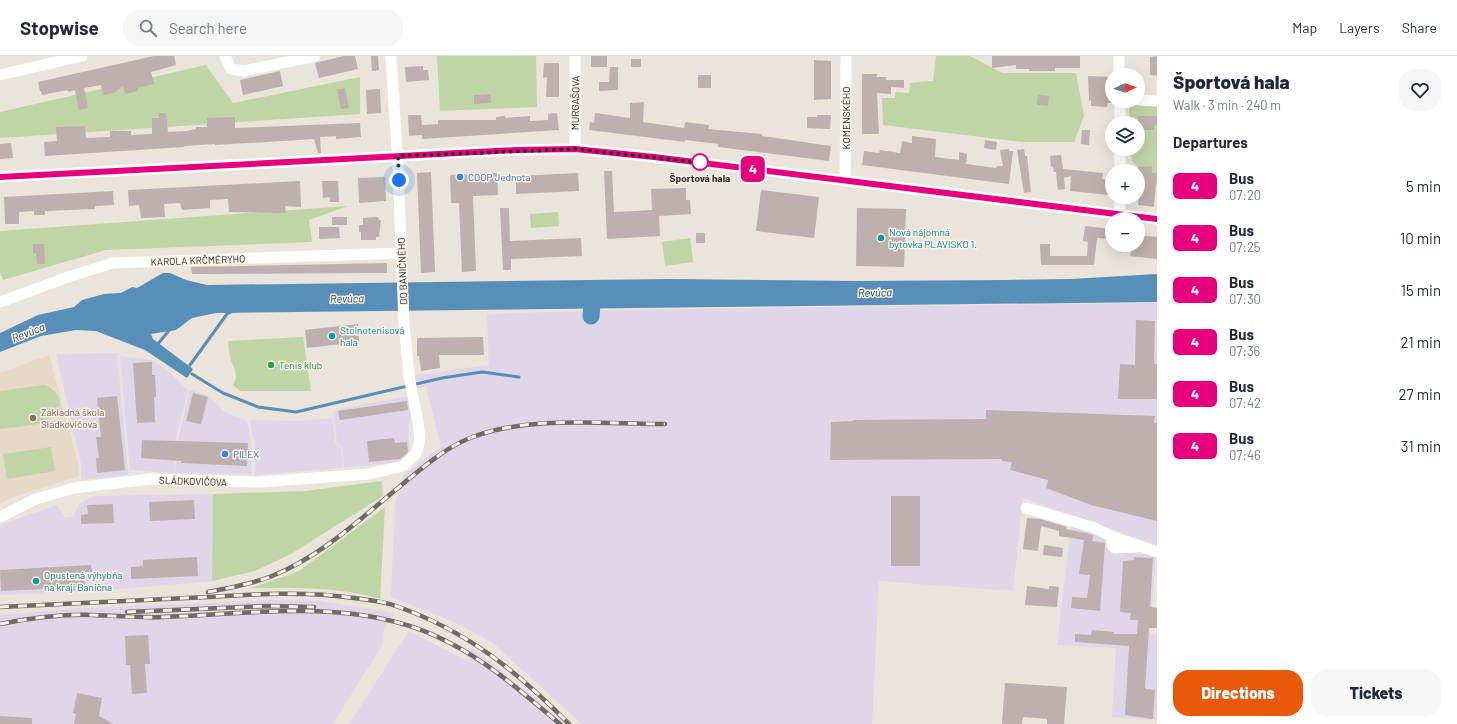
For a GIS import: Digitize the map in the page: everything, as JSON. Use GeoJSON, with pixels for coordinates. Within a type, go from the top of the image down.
{"type":"FeatureCollection","features":[{"type":"Feature","properties":{"kind":"street"},"geometry":{"type":"LineString","coordinates":[[0,75],[82,56]]}},
{"type":"Feature","properties":{"kind":"street"},"geometry":{"type":"LineString","coordinates":[[225,56],[231,69],[244,71],[315,56]]}},
{"type":"Feature","properties":{"kind":"street","name":"DO BANIČNÉHO"},"geometry":{"type":"LineString","coordinates":[[391,56],[398,156],[404,315],[409,376],[418,422],[419,447],[411,460],[403,466],[392,470]]}},
{"type":"Feature","properties":{"kind":"street","name":"MURGAŠOVA"},"geometry":{"type":"LineString","coordinates":[[575,149],[576,56]]}},
{"type":"Feature","properties":{"kind":"street","name":"KOMENSKÉHO"},"geometry":{"type":"LineString","coordinates":[[846,56],[846,181]]}},
{"type":"Feature","properties":{"kind":"street"},"geometry":{"type":"LineString","coordinates":[[1119,56],[1119,68]]}},
{"type":"Feature","properties":{"kind":"street"},"geometry":{"type":"LineString","coordinates":[[1145,100],[1157,101]]}},
{"type":"Feature","properties":{"kind":"street"},"geometry":{"type":"LineString","coordinates":[[0,177],[398,156],[575,149],[654,157],[1105,213]]}},
{"type":"Feature","properties":{"kind":"street"},"geometry":{"type":"LineString","coordinates":[[1145,218],[1157,219]]}},
{"type":"Feature","properties":{"kind":"street","name":"KAROLA KRČMÉRYHO"},"geometry":{"type":"LineString","coordinates":[[0,302],[68,277],[113,264],[401,253]]}},
{"type":"Feature","properties":{"kind":"street","name":"SLÁDKOVIČOVA"},"geometry":{"type":"LineString","coordinates":[[0,517],[36,499],[74,488],[112,482],[151,479],[259,482],[369,474],[392,470]]}},
{"type":"Feature","properties":{"kind":"street"},"geometry":{"type":"LineString","coordinates":[[1026,508],[1092,527],[1116,538],[1157,552]]}},
{"type":"Feature","properties":{"kind":"shaded area"},"geometry":{"type":"Polygon","coordinates":[[[1157,303],[1157,545],[1023,498],[1013,591],[879,581],[872,724],[582,724],[494,644],[455,622],[391,597],[395,503],[404,474],[441,447],[426,386],[417,389],[415,375],[489,365],[487,314],[621,310],[1157,303]]]}},
{"type":"Feature","properties":{"kind":"shaded area"},"geometry":{"type":"Polygon","coordinates":[[[117,353],[128,475],[81,480],[81,464],[56,354],[117,353]]]}},
{"type":"Feature","properties":{"kind":"shaded area","name":"Základná škola Sládkovičova"},"geometry":{"type":"Polygon","coordinates":[[[49,355],[78,463],[79,476],[14,497],[0,504],[0,373],[49,355]]]}},
{"type":"Feature","properties":{"kind":"shaded area"},"geometry":{"type":"Polygon","coordinates":[[[120,356],[151,360],[168,371],[188,390],[176,438],[174,473],[130,470],[120,356]]]}},
{"type":"Feature","properties":{"kind":"shaded area","name":"PILEX"},"geometry":{"type":"Polygon","coordinates":[[[190,390],[209,396],[223,411],[247,421],[251,442],[252,474],[175,473],[178,439],[190,390]]]}},
{"type":"Feature","properties":{"kind":"shaded area"},"geometry":{"type":"Polygon","coordinates":[[[410,396],[413,409],[408,426],[410,451],[400,462],[344,468],[342,448],[337,442],[333,413],[335,410],[410,396]]]}},
{"type":"Feature","properties":{"kind":"shaded area"},"geometry":{"type":"Polygon","coordinates":[[[333,418],[335,442],[341,449],[343,468],[255,475],[254,441],[250,420],[300,421],[333,418]]]}},
{"type":"Feature","properties":{"kind":"shaded area"},"geometry":{"type":"Polygon","coordinates":[[[213,494],[212,581],[85,592],[0,595],[0,525],[57,505],[65,518],[73,516],[80,503],[95,496],[213,494]]]}},
{"type":"Feature","properties":{"kind":"shaded area"},"geometry":{"type":"Polygon","coordinates":[[[1071,527],[1096,533],[1109,543],[1108,551],[1156,555],[1150,634],[1157,634],[1157,720],[1112,717],[1116,648],[1057,645],[1071,527]]]}},
{"type":"Feature","properties":{"kind":"shaded area"},"geometry":{"type":"Polygon","coordinates":[[[268,600],[320,601],[395,613],[383,631],[382,645],[333,724],[0,724],[0,615],[67,609],[268,600]]]}},
{"type":"Feature","properties":{"kind":"shaded area"},"geometry":{"type":"Polygon","coordinates":[[[409,631],[467,661],[472,648],[534,697],[559,721],[556,724],[349,724],[409,631]]]}},
{"type":"Feature","properties":{"kind":"green space"},"geometry":{"type":"Polygon","coordinates":[[[437,56],[536,56],[537,107],[440,111],[437,56]]]}},
{"type":"Feature","properties":{"kind":"green space"},"geometry":{"type":"Polygon","coordinates":[[[936,56],[970,56],[1002,73],[1076,73],[1084,116],[1074,142],[1023,142],[883,125],[882,98],[895,98],[895,92],[909,93],[910,83],[933,81],[936,56]]]}},
{"type":"Feature","properties":{"kind":"green space"},"geometry":{"type":"Polygon","coordinates":[[[206,65],[233,103],[360,77],[360,114],[0,138],[0,112],[206,65]]]}},
{"type":"Feature","properties":{"kind":"green space"},"geometry":{"type":"Polygon","coordinates":[[[1145,105],[1157,106],[1157,186],[1145,174],[1145,164],[1135,164],[1132,161],[1132,156],[1145,156],[1145,116],[1130,116],[1129,108],[1145,108],[1145,105]]]}},
{"type":"Feature","properties":{"kind":"green space"},"geometry":{"type":"Polygon","coordinates":[[[348,206],[309,220],[312,242],[106,250],[3,280],[0,272],[0,231],[348,206]]]}},
{"type":"Feature","properties":{"kind":"green space"},"geometry":{"type":"Polygon","coordinates":[[[558,212],[559,226],[531,228],[530,214],[558,212]]]}},
{"type":"Feature","properties":{"kind":"green space"},"geometry":{"type":"Polygon","coordinates":[[[690,238],[693,262],[665,266],[662,242],[690,238]]]}},
{"type":"Feature","properties":{"kind":"green space","name":"Tenis klub"},"geometry":{"type":"Polygon","coordinates":[[[303,337],[311,391],[240,391],[233,385],[236,374],[230,357],[228,341],[303,337]]]}},
{"type":"Feature","properties":{"kind":"green space"},"geometry":{"type":"Polygon","coordinates":[[[44,385],[53,390],[58,396],[59,408],[55,415],[48,420],[28,426],[0,429],[0,391],[44,385]]]}},
{"type":"Feature","properties":{"kind":"green space"},"geometry":{"type":"Polygon","coordinates":[[[51,447],[55,471],[7,479],[3,454],[51,447]]]}},
{"type":"Feature","properties":{"kind":"green space"},"geometry":{"type":"Polygon","coordinates":[[[382,481],[383,496],[291,554],[255,571],[212,581],[213,494],[305,491],[382,481]]]}},
{"type":"Feature","properties":{"kind":"green space"},"geometry":{"type":"Polygon","coordinates":[[[385,507],[380,599],[333,590],[251,588],[299,571],[385,507]]]}},
{"type":"Feature","properties":{"kind":"water"},"geometry":{"type":"Polygon","coordinates":[[[163,273],[170,273],[186,280],[207,285],[670,279],[858,281],[1007,280],[1071,279],[1157,274],[1157,302],[216,313],[192,318],[176,330],[151,334],[153,339],[193,369],[187,378],[145,350],[96,331],[76,330],[41,336],[0,352],[0,333],[38,315],[74,307],[82,300],[104,294],[121,293],[132,287],[137,288],[163,273]]]}},
{"type":"Feature","properties":{"kind":"building"},"geometry":{"type":"Polygon","coordinates":[[[154,56],[174,56],[176,65],[151,72],[154,84],[138,88],[138,91],[125,94],[123,86],[114,93],[103,95],[101,85],[84,88],[88,108],[79,110],[75,90],[42,95],[40,91],[38,82],[154,56]]]}},
{"type":"Feature","properties":{"kind":"building"},"geometry":{"type":"Polygon","coordinates":[[[344,56],[355,56],[358,69],[319,78],[315,63],[344,56]]]}},
{"type":"Feature","properties":{"kind":"building"},"geometry":{"type":"Polygon","coordinates":[[[371,56],[378,56],[379,70],[372,71],[371,56]]]}},
{"type":"Feature","properties":{"kind":"building"},"geometry":{"type":"Polygon","coordinates":[[[591,56],[607,56],[607,67],[591,67],[591,56]]]}},
{"type":"Feature","properties":{"kind":"building"},"geometry":{"type":"Polygon","coordinates":[[[992,56],[1080,56],[1080,68],[1055,68],[1055,71],[1029,71],[1029,69],[1016,69],[1016,65],[992,68],[992,56]]]}},
{"type":"Feature","properties":{"kind":"building"},"geometry":{"type":"Polygon","coordinates":[[[1157,56],[1157,76],[1150,75],[1150,57],[1157,56]]]}},
{"type":"Feature","properties":{"kind":"building"},"geometry":{"type":"Polygon","coordinates":[[[631,59],[641,59],[641,67],[631,67],[631,59]]]}},
{"type":"Feature","properties":{"kind":"building"},"geometry":{"type":"Polygon","coordinates":[[[814,60],[831,61],[831,99],[814,100],[814,60]]]}},
{"type":"Feature","properties":{"kind":"building"},"geometry":{"type":"Polygon","coordinates":[[[544,63],[559,63],[559,97],[546,97],[547,77],[543,78],[544,63]]]}},
{"type":"Feature","properties":{"kind":"building"},"geometry":{"type":"Polygon","coordinates":[[[423,66],[423,70],[428,70],[429,80],[406,82],[405,67],[423,66]]]}},
{"type":"Feature","properties":{"kind":"building"},"geometry":{"type":"Polygon","coordinates":[[[610,67],[618,67],[618,90],[599,91],[599,82],[609,82],[610,67]]]}},
{"type":"Feature","properties":{"kind":"building"},"geometry":{"type":"Polygon","coordinates":[[[280,71],[283,86],[243,95],[240,80],[280,71]]]}},
{"type":"Feature","properties":{"kind":"building"},"geometry":{"type":"Polygon","coordinates":[[[862,74],[877,74],[877,77],[886,77],[886,80],[904,80],[904,88],[891,87],[891,94],[877,93],[879,134],[862,134],[862,74]]]}},
{"type":"Feature","properties":{"kind":"building"},"geometry":{"type":"Polygon","coordinates":[[[698,75],[711,75],[711,88],[698,88],[698,75]]]}},
{"type":"Feature","properties":{"kind":"building"},"geometry":{"type":"Polygon","coordinates":[[[1088,76],[1105,77],[1105,107],[1091,106],[1091,100],[1089,101],[1088,76]]]}},
{"type":"Feature","properties":{"kind":"building"},"geometry":{"type":"Polygon","coordinates":[[[345,88],[349,108],[341,109],[337,89],[345,88]]]}},
{"type":"Feature","properties":{"kind":"building"},"geometry":{"type":"Polygon","coordinates":[[[380,89],[381,113],[367,114],[366,90],[380,89]]]}},
{"type":"Feature","properties":{"kind":"building"},"geometry":{"type":"Polygon","coordinates":[[[490,94],[491,103],[474,104],[474,95],[490,94]]]}},
{"type":"Feature","properties":{"kind":"building"},"geometry":{"type":"Polygon","coordinates":[[[1038,95],[1049,96],[1048,106],[1037,105],[1038,95]]]}},
{"type":"Feature","properties":{"kind":"building"},"geometry":{"type":"Polygon","coordinates":[[[644,102],[643,122],[684,128],[685,122],[709,125],[708,129],[762,134],[762,136],[831,146],[829,161],[718,147],[718,144],[685,140],[685,142],[589,130],[590,122],[594,123],[595,113],[630,118],[630,103],[644,102]]]}},
{"type":"Feature","properties":{"kind":"building"},"geometry":{"type":"Polygon","coordinates":[[[159,113],[166,113],[168,132],[187,131],[196,129],[196,127],[207,127],[207,118],[235,117],[235,128],[360,123],[361,137],[336,139],[336,136],[320,137],[321,153],[318,153],[314,139],[215,144],[45,156],[44,142],[57,141],[56,127],[85,126],[86,138],[110,137],[110,131],[131,131],[131,135],[152,134],[152,118],[159,118],[159,113]]]}},
{"type":"Feature","properties":{"kind":"building"},"geometry":{"type":"Polygon","coordinates":[[[557,113],[559,130],[422,139],[422,135],[409,136],[408,115],[421,115],[422,125],[438,124],[438,120],[496,120],[496,117],[505,116],[505,118],[530,116],[530,121],[548,120],[548,114],[557,113]]]}},
{"type":"Feature","properties":{"kind":"building"},"geometry":{"type":"Polygon","coordinates":[[[817,115],[831,115],[830,129],[807,128],[807,117],[817,117],[817,115]]]}},
{"type":"Feature","properties":{"kind":"building"},"geometry":{"type":"Polygon","coordinates":[[[1145,116],[1157,116],[1157,125],[1154,126],[1154,130],[1145,130],[1145,116]]]}},
{"type":"Feature","properties":{"kind":"building"},"geometry":{"type":"Polygon","coordinates":[[[1082,130],[1090,130],[1089,145],[1081,144],[1082,130]]]}},
{"type":"Feature","properties":{"kind":"building"},"geometry":{"type":"Polygon","coordinates":[[[912,136],[936,139],[935,157],[959,160],[959,152],[967,154],[966,164],[996,168],[997,166],[1003,166],[1000,150],[1009,149],[1009,151],[1013,151],[1009,184],[862,165],[864,151],[879,153],[880,150],[900,153],[902,141],[912,143],[912,136]]]}},
{"type":"Feature","properties":{"kind":"building"},"geometry":{"type":"Polygon","coordinates":[[[985,140],[997,142],[996,150],[984,148],[985,140]]]}},
{"type":"Feature","properties":{"kind":"building"},"geometry":{"type":"Polygon","coordinates":[[[11,143],[13,158],[0,159],[0,144],[11,143]]]}},
{"type":"Feature","properties":{"kind":"building"},"geometry":{"type":"Polygon","coordinates":[[[1024,149],[1025,156],[1027,156],[1031,192],[1024,193],[1017,150],[1024,149]]]}},
{"type":"Feature","properties":{"kind":"building"},"geometry":{"type":"Polygon","coordinates":[[[1061,155],[1063,169],[1103,173],[1102,179],[1105,179],[1105,195],[1070,191],[1071,176],[1064,178],[1065,189],[1058,190],[1056,172],[1054,172],[1053,166],[1051,167],[1050,156],[1061,155]]]}},
{"type":"Feature","properties":{"kind":"building"},"geometry":{"type":"Polygon","coordinates":[[[1145,166],[1152,166],[1152,173],[1157,173],[1154,207],[1138,205],[1145,204],[1145,166]]]}},
{"type":"Feature","properties":{"kind":"building"},"geometry":{"type":"Polygon","coordinates":[[[604,171],[612,171],[614,212],[652,210],[651,189],[686,188],[686,200],[690,200],[691,214],[659,216],[660,236],[607,239],[604,171]]]}},
{"type":"Feature","properties":{"kind":"building"},"geometry":{"type":"Polygon","coordinates":[[[431,172],[435,272],[421,273],[417,173],[431,172]]]}},
{"type":"Feature","properties":{"kind":"building"},"geometry":{"type":"Polygon","coordinates":[[[497,173],[498,195],[473,196],[476,271],[462,272],[459,203],[451,203],[450,175],[497,173]]]}},
{"type":"Feature","properties":{"kind":"building"},"geometry":{"type":"Polygon","coordinates":[[[578,173],[579,191],[516,194],[516,176],[578,173]]]}},
{"type":"Feature","properties":{"kind":"building"},"geometry":{"type":"Polygon","coordinates":[[[385,177],[386,201],[359,203],[358,178],[385,177]]]}},
{"type":"Feature","properties":{"kind":"building"},"geometry":{"type":"Polygon","coordinates":[[[300,181],[301,207],[285,206],[286,213],[229,212],[228,199],[210,200],[210,208],[182,210],[180,203],[164,204],[165,217],[141,218],[139,205],[129,206],[128,190],[300,181]]]}},
{"type":"Feature","properties":{"kind":"building"},"geometry":{"type":"Polygon","coordinates":[[[322,181],[338,181],[339,202],[330,202],[330,197],[323,198],[322,181]]]}},
{"type":"Feature","properties":{"kind":"building"},"geometry":{"type":"Polygon","coordinates":[[[761,190],[819,197],[814,238],[756,231],[761,190]]]}},
{"type":"Feature","properties":{"kind":"building"},"geometry":{"type":"Polygon","coordinates":[[[113,191],[114,205],[95,206],[95,209],[45,211],[45,215],[34,215],[34,211],[19,212],[19,224],[5,224],[4,197],[113,191]]]}},
{"type":"Feature","properties":{"kind":"building"},"geometry":{"type":"Polygon","coordinates":[[[500,208],[509,208],[510,241],[581,238],[582,256],[511,259],[511,270],[503,270],[500,208]]]}},
{"type":"Feature","properties":{"kind":"building","name":"Nová nájomná bytovka PLAVISKO 1."},"geometry":{"type":"Polygon","coordinates":[[[857,208],[906,209],[904,267],[856,266],[857,208]]]}},
{"type":"Feature","properties":{"kind":"building"},"geometry":{"type":"Polygon","coordinates":[[[332,217],[347,217],[347,225],[332,225],[332,217]]]}},
{"type":"Feature","properties":{"kind":"building"},"geometry":{"type":"Polygon","coordinates":[[[378,217],[379,220],[381,220],[379,237],[376,237],[376,240],[361,240],[359,225],[363,225],[363,218],[378,217]]]}},
{"type":"Feature","properties":{"kind":"building"},"geometry":{"type":"Polygon","coordinates":[[[1085,226],[1105,228],[1105,239],[1097,238],[1094,265],[1041,265],[1040,244],[1050,244],[1050,256],[1087,256],[1088,242],[1083,241],[1085,226]]]}},
{"type":"Feature","properties":{"kind":"building"},"geometry":{"type":"Polygon","coordinates":[[[319,227],[339,227],[340,238],[319,239],[319,227]]]}},
{"type":"Feature","properties":{"kind":"building"},"geometry":{"type":"Polygon","coordinates":[[[696,233],[705,233],[705,243],[696,243],[696,233]]]}},
{"type":"Feature","properties":{"kind":"building"},"geometry":{"type":"Polygon","coordinates":[[[1145,236],[1157,237],[1157,259],[1130,256],[1131,252],[1145,252],[1145,236]]]}},
{"type":"Feature","properties":{"kind":"building"},"geometry":{"type":"Polygon","coordinates":[[[33,244],[44,244],[45,264],[37,264],[36,253],[33,253],[33,244]]]}},
{"type":"Feature","properties":{"kind":"building"},"geometry":{"type":"Polygon","coordinates":[[[387,263],[387,273],[192,274],[191,267],[387,263]]]}},
{"type":"Feature","properties":{"kind":"building"},"geometry":{"type":"Polygon","coordinates":[[[1136,320],[1155,321],[1154,364],[1157,364],[1157,399],[1118,399],[1120,364],[1135,365],[1136,320]]]}},
{"type":"Feature","properties":{"kind":"building","name":"Stolnotenisová hala"},"geometry":{"type":"Polygon","coordinates":[[[358,324],[359,342],[307,348],[305,330],[358,324]]]}},
{"type":"Feature","properties":{"kind":"building"},"geometry":{"type":"Polygon","coordinates":[[[483,337],[484,355],[439,355],[440,368],[421,371],[419,356],[417,356],[417,338],[483,337]]]}},
{"type":"Feature","properties":{"kind":"building"},"geometry":{"type":"Polygon","coordinates":[[[152,362],[152,375],[155,375],[155,422],[137,423],[133,363],[152,362]]]}},
{"type":"Feature","properties":{"kind":"building"},"geometry":{"type":"Polygon","coordinates":[[[193,393],[208,397],[201,424],[186,421],[193,393]]]}},
{"type":"Feature","properties":{"kind":"building"},"geometry":{"type":"Polygon","coordinates":[[[117,396],[125,470],[97,473],[96,458],[99,458],[96,437],[101,437],[97,398],[117,396]]]}},
{"type":"Feature","properties":{"kind":"building"},"geometry":{"type":"Polygon","coordinates":[[[407,401],[408,410],[340,420],[338,411],[407,401]]]}},
{"type":"Feature","properties":{"kind":"building"},"geometry":{"type":"Polygon","coordinates":[[[986,410],[1155,416],[1154,423],[1157,423],[1157,521],[1091,505],[1046,488],[1048,480],[1010,470],[1012,462],[1002,461],[1002,459],[830,460],[831,422],[853,420],[986,419],[986,410]]]}},
{"type":"Feature","properties":{"kind":"building"},"geometry":{"type":"Polygon","coordinates":[[[394,438],[395,443],[407,442],[408,452],[406,454],[400,459],[369,462],[367,441],[394,438]]]}},
{"type":"Feature","properties":{"kind":"building"},"geometry":{"type":"Polygon","coordinates":[[[142,440],[248,443],[247,466],[181,463],[181,461],[141,458],[142,440]]]}},
{"type":"Feature","properties":{"kind":"building"},"geometry":{"type":"Polygon","coordinates":[[[891,496],[920,496],[920,566],[891,566],[891,496]]]}},
{"type":"Feature","properties":{"kind":"building"},"geometry":{"type":"Polygon","coordinates":[[[194,500],[195,519],[150,521],[149,502],[194,500]]]}},
{"type":"Feature","properties":{"kind":"building"},"geometry":{"type":"Polygon","coordinates":[[[113,504],[114,523],[81,524],[81,515],[88,514],[87,505],[113,504]]]}},
{"type":"Feature","properties":{"kind":"building"},"geometry":{"type":"Polygon","coordinates":[[[1027,518],[1040,519],[1067,527],[1066,529],[1090,534],[1093,535],[1092,541],[1105,543],[1100,611],[1071,608],[1072,597],[1087,598],[1090,575],[1079,574],[1084,540],[1059,536],[1059,531],[1041,526],[1038,551],[1023,549],[1027,518]]]}},
{"type":"Feature","properties":{"kind":"building"},"geometry":{"type":"Polygon","coordinates":[[[1044,545],[1063,548],[1062,557],[1043,555],[1044,545]]]}},
{"type":"Feature","properties":{"kind":"building"},"geometry":{"type":"Polygon","coordinates":[[[197,557],[198,576],[131,579],[131,567],[143,566],[143,560],[197,557]]]}},
{"type":"Feature","properties":{"kind":"building"},"geometry":{"type":"Polygon","coordinates":[[[1134,557],[1153,558],[1150,607],[1157,608],[1157,628],[1149,628],[1145,689],[1155,690],[1153,719],[1125,715],[1129,646],[1075,642],[1075,634],[1091,635],[1092,630],[1114,632],[1114,634],[1137,634],[1138,620],[1130,620],[1131,613],[1120,612],[1123,561],[1134,560],[1134,557]]]}},
{"type":"Feature","properties":{"kind":"building","name":"Opustená výhybňa na kraji Banična"},"geometry":{"type":"Polygon","coordinates":[[[91,565],[92,572],[84,572],[85,587],[1,591],[0,570],[91,565]]]}},
{"type":"Feature","properties":{"kind":"building"},"geometry":{"type":"Polygon","coordinates":[[[1027,586],[1049,589],[1049,586],[1059,587],[1057,607],[1025,605],[1027,586]]]}},
{"type":"Feature","properties":{"kind":"building"},"geometry":{"type":"Polygon","coordinates":[[[148,635],[150,664],[145,664],[147,693],[132,694],[130,665],[126,665],[125,636],[148,635]]]}},
{"type":"Feature","properties":{"kind":"building"},"geometry":{"type":"Polygon","coordinates":[[[1005,683],[1067,687],[1064,724],[1047,724],[1047,719],[1023,717],[1022,724],[1002,724],[1005,683]]]}},
{"type":"Feature","properties":{"kind":"building"},"geometry":{"type":"Polygon","coordinates":[[[77,693],[102,698],[99,716],[113,724],[74,724],[76,714],[73,713],[77,693]]]}},
{"type":"Feature","properties":{"kind":"building"},"geometry":{"type":"Polygon","coordinates":[[[0,716],[32,718],[32,724],[0,724],[0,716]]]}},
{"type":"Feature","properties":{"kind":"waterway","name":"Revúca"},"geometry":{"type":"LineString","coordinates":[[591,316],[593,294]]}},
{"type":"Feature","properties":{"kind":"waterway"},"geometry":{"type":"LineString","coordinates":[[190,365],[227,314],[231,312]]}},
{"type":"Feature","properties":{"kind":"waterway"},"geometry":{"type":"LineString","coordinates":[[157,345],[171,328]]}},
{"type":"Feature","properties":{"kind":"waterway","name":"Revúca"},"geometry":{"type":"LineString","coordinates":[[192,374],[223,393],[258,407],[296,412],[442,378],[482,372],[519,377]]}},
{"type":"Feature","properties":{"kind":"railway"},"geometry":{"type":"LineString","coordinates":[[208,592],[240,586],[264,579],[290,568],[306,559],[354,525],[432,460],[470,438],[492,431],[541,423],[591,422],[665,424]]}},
{"type":"Feature","properties":{"kind":"railway"},"geometry":{"type":"LineString","coordinates":[[0,607],[281,594],[317,594],[391,604],[422,616],[446,628],[490,654],[530,687],[569,724]]}},
{"type":"Feature","properties":{"kind":"railway"},"geometry":{"type":"LineString","coordinates":[[127,612],[268,606],[314,607]]}},
{"type":"Feature","properties":{"kind":"railway"},"geometry":{"type":"LineString","coordinates":[[0,624],[35,618],[70,615],[154,617],[272,611],[344,613],[380,618],[415,628],[463,650],[478,659],[520,690],[560,724]]}},
{"type":"Feature","properties":{"kind":"bus line","name":"4"},"geometry":{"type":"LineString","coordinates":[[0,177],[517,150],[575,149],[654,157],[1073,210],[1157,219]]}},
{"type":"Feature","properties":{"kind":"place","name":"Športová hala"},"geometry":{"type":"Point","coordinates":[700,162]}},
{"type":"Feature","properties":{"kind":"place","name":"COOP Jednota"},"geometry":{"type":"Point","coordinates":[460,177]}},
{"type":"Feature","properties":{"kind":"place","name":"Nová nájomná bytovka PLAVISKO 1."},"geometry":{"type":"Point","coordinates":[881,238]}},
{"type":"Feature","properties":{"kind":"place","name":"Stolnotenisová hala"},"geometry":{"type":"Point","coordinates":[332,336]}},
{"type":"Feature","properties":{"kind":"place","name":"Tenis klub"},"geometry":{"type":"Point","coordinates":[271,365]}},
{"type":"Feature","properties":{"kind":"place","name":"Základná škola Sládkovičova"},"geometry":{"type":"Point","coordinates":[33,418]}},
{"type":"Feature","properties":{"kind":"place","name":"PILEX"},"geometry":{"type":"Point","coordinates":[225,454]}},
{"type":"Feature","properties":{"kind":"place","name":"Opustená výhybňa na kraji Banična"},"geometry":{"type":"Point","coordinates":[36,581]}},
{"type":"Feature","properties":{"kind":"route"},"geometry":{"type":"LineString","coordinates":[[399,180],[398,156],[517,150],[575,149],[704,163],[700,162]]}}]}
